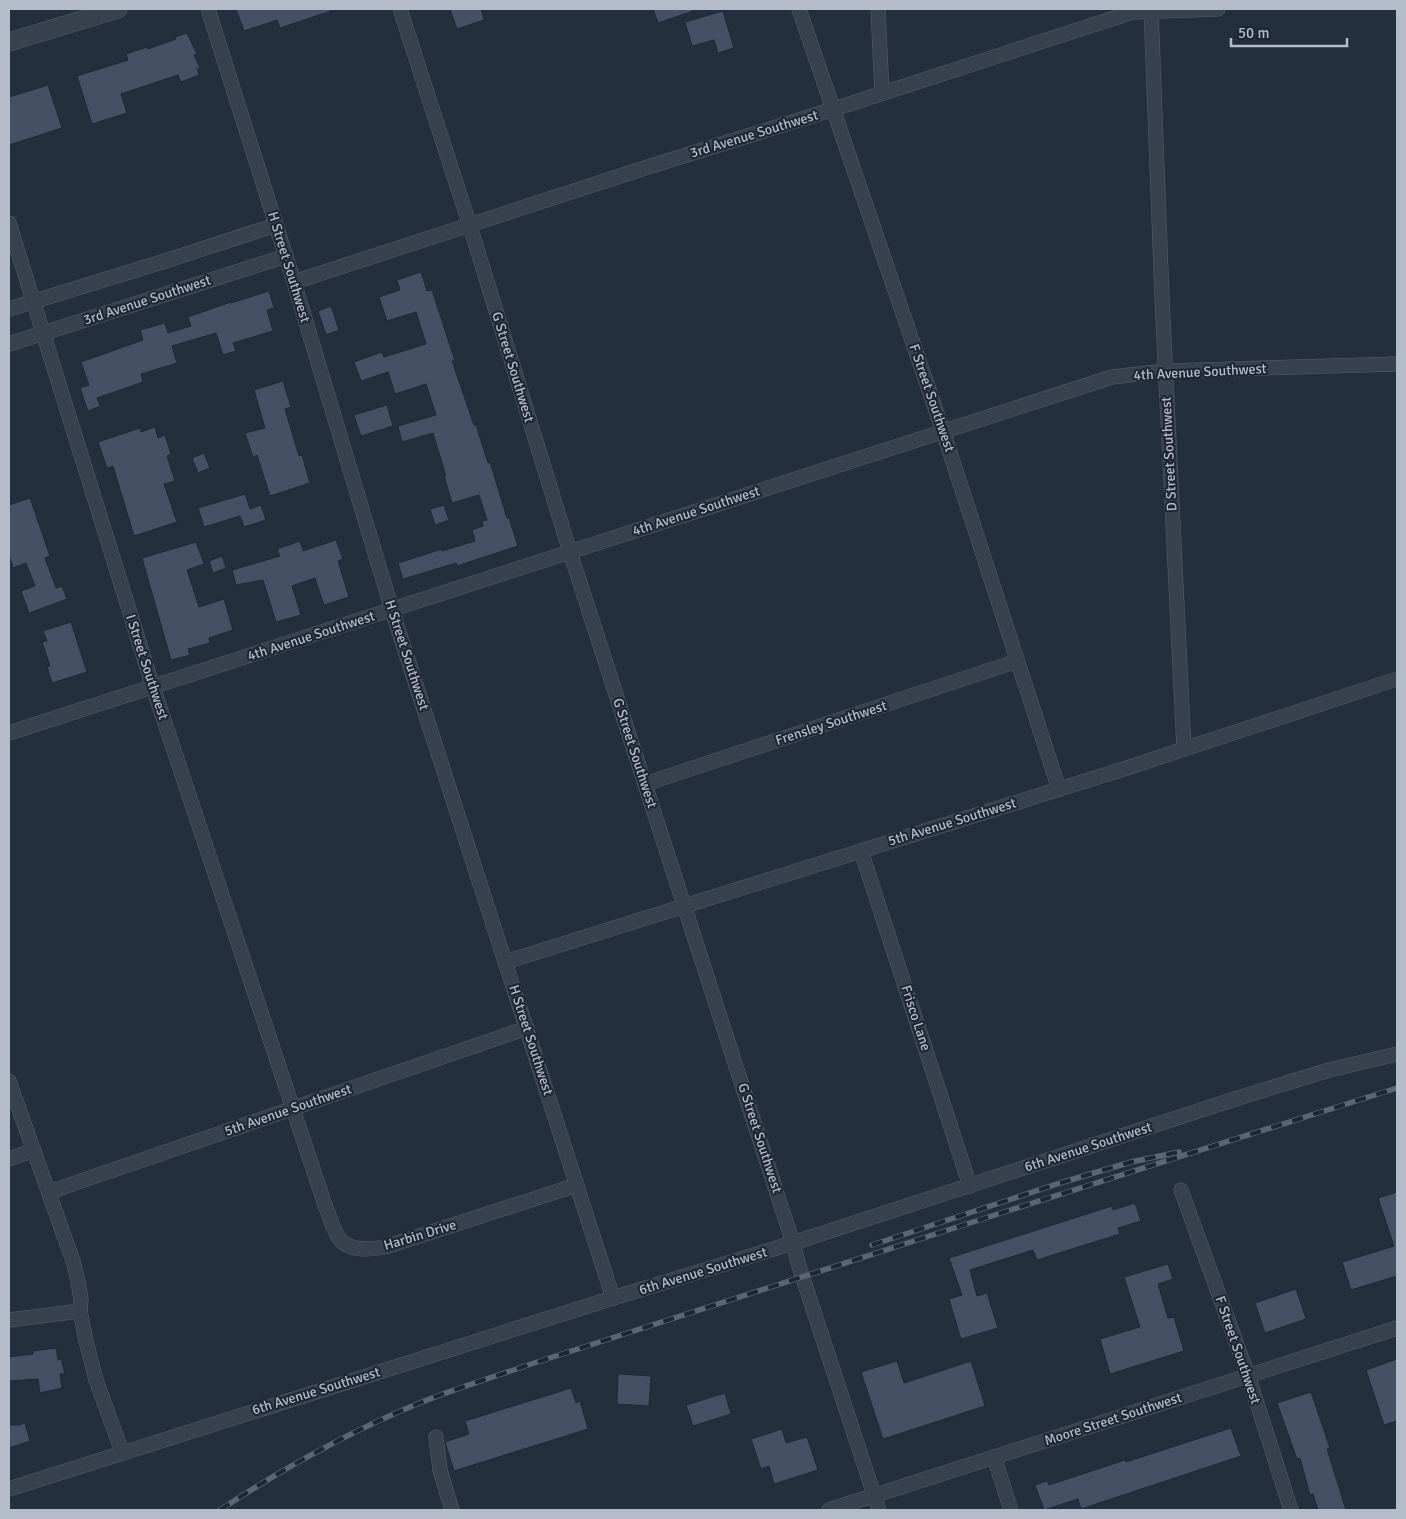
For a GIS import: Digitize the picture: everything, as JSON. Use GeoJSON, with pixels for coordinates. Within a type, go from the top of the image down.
{"type":"FeatureCollection","features":[{"type":"Feature","properties":{"kind":"street"},"geometry":{"type":"LineString","coordinates":[[9,42],[118,9]]}},
{"type":"Feature","properties":{"kind":"street","name":"H Street Southwest"},"geometry":{"type":"LineString","coordinates":[[208,9],[294,282],[392,610],[613,1298]]}},
{"type":"Feature","properties":{"kind":"street","name":"G Street Southwest"},"geometry":{"type":"LineString","coordinates":[[400,9],[470,226],[570,552],[879,1510]]}},
{"type":"Feature","properties":{"kind":"street","name":"F Street Southwest"},"geometry":{"type":"LineString","coordinates":[[800,9],[943,431],[1059,789]]}},
{"type":"Feature","properties":{"kind":"street"},"geometry":{"type":"LineString","coordinates":[[878,9],[882,93]]}},
{"type":"Feature","properties":{"kind":"street","name":"3rd Avenue Southwest"},"geometry":{"type":"LineString","coordinates":[[294,282],[1132,12],[1218,9]]}},
{"type":"Feature","properties":{"kind":"street","name":"D Street Southwest"},"geometry":{"type":"LineString","coordinates":[[1151,10],[1165,371],[1184,749]]}},
{"type":"Feature","properties":{"kind":"street","name":"I Street Southwest"},"geometry":{"type":"LineString","coordinates":[[9,223],[153,687],[293,1108]]}},
{"type":"Feature","properties":{"kind":"street"},"geometry":{"type":"LineString","coordinates":[[9,309],[276,225]]}},
{"type":"Feature","properties":{"kind":"street","name":"3rd Avenue Southwest"},"geometry":{"type":"LineString","coordinates":[[9,344],[286,256]]}},
{"type":"Feature","properties":{"kind":"street","name":"4th Avenue Southwest"},"geometry":{"type":"LineString","coordinates":[[9,733],[1112,377],[1165,371],[1397,364]]}},
{"type":"Feature","properties":{"kind":"street","name":"Frensley Southwest"},"geometry":{"type":"LineString","coordinates":[[645,784],[1017,661]]}},
{"type":"Feature","properties":{"kind":"street","name":"5th Avenue Southwest"},"geometry":{"type":"LineString","coordinates":[[505,962],[1059,789],[1397,679]]}},
{"type":"Feature","properties":{"kind":"street","name":"Frisco Lane"},"geometry":{"type":"LineString","coordinates":[[861,851],[970,1186]]}},
{"type":"Feature","properties":{"kind":"street","name":"5th Avenue Southwest"},"geometry":{"type":"LineString","coordinates":[[49,1192],[527,1028]]}},
{"type":"Feature","properties":{"kind":"street","name":"6th Avenue Southwest"},"geometry":{"type":"LineString","coordinates":[[9,1489],[793,1243],[1235,1099],[1329,1070],[1397,1054]]}},
{"type":"Feature","properties":{"kind":"street"},"geometry":{"type":"LineString","coordinates":[[9,1081],[74,1260],[86,1341],[96,1380],[122,1452]]}},
{"type":"Feature","properties":{"kind":"street","name":"Harbin Drive"},"geometry":{"type":"LineString","coordinates":[[293,1108],[337,1237],[357,1249],[371,1250],[384,1247],[577,1185]]}},
{"type":"Feature","properties":{"kind":"street"},"geometry":{"type":"LineString","coordinates":[[9,1159],[34,1150]]}},
{"type":"Feature","properties":{"kind":"street","name":"F Street Southwest"},"geometry":{"type":"LineString","coordinates":[[1181,1190],[1248,1375],[1290,1510]]}},
{"type":"Feature","properties":{"kind":"street"},"geometry":{"type":"LineString","coordinates":[[9,1320],[80,1310]]}},
{"type":"Feature","properties":{"kind":"street","name":"Moore Street Southwest"},"geometry":{"type":"LineString","coordinates":[[829,1510],[1397,1328]]}},
{"type":"Feature","properties":{"kind":"street"},"geometry":{"type":"LineString","coordinates":[[436,1438],[440,1470],[452,1510]]}},
{"type":"Feature","properties":{"kind":"street"},"geometry":{"type":"LineString","coordinates":[[994,1457],[1011,1510]]}},
{"type":"Feature","properties":{"kind":"building"},"geometry":{"type":"Polygon","coordinates":[[[236,9],[331,9],[331,11],[280,28],[277,20],[244,31],[236,9]]]}},
{"type":"Feature","properties":{"kind":"building"},"geometry":{"type":"Polygon","coordinates":[[[450,9],[481,9],[484,20],[457,29],[450,9]]]}},
{"type":"Feature","properties":{"kind":"building"},"geometry":{"type":"Polygon","coordinates":[[[653,9],[693,9],[693,11],[658,23],[653,9]]]}},
{"type":"Feature","properties":{"kind":"building"},"geometry":{"type":"Polygon","coordinates":[[[723,11],[734,48],[718,53],[714,40],[692,46],[685,22],[723,11]]]}},
{"type":"Feature","properties":{"kind":"building"},"geometry":{"type":"Polygon","coordinates":[[[187,33],[197,54],[194,55],[200,68],[197,69],[199,75],[181,82],[178,75],[121,94],[127,113],[92,124],[77,76],[128,60],[126,54],[147,47],[148,49],[187,33]]]}},
{"type":"Feature","properties":{"kind":"building"},"geometry":{"type":"Polygon","coordinates":[[[48,85],[62,128],[9,145],[9,97],[48,85]]]}},
{"type":"Feature","properties":{"kind":"building"},"geometry":{"type":"Polygon","coordinates":[[[421,272],[427,291],[432,290],[455,361],[452,361],[488,463],[490,462],[507,518],[509,518],[518,546],[457,566],[456,563],[403,579],[398,563],[475,541],[472,530],[483,526],[482,521],[487,520],[479,495],[452,503],[433,433],[402,442],[398,426],[436,415],[426,384],[395,394],[388,372],[361,381],[354,362],[382,352],[384,357],[426,344],[416,312],[387,321],[379,297],[400,290],[397,280],[421,272]]]}},
{"type":"Feature","properties":{"kind":"building"},"geometry":{"type":"Polygon","coordinates":[[[269,291],[274,308],[267,310],[273,331],[233,343],[236,351],[223,355],[216,333],[172,346],[177,363],[141,374],[143,382],[97,398],[100,406],[88,411],[80,388],[89,385],[81,362],[143,340],[140,330],[165,323],[168,333],[191,326],[188,317],[269,291]]]}},
{"type":"Feature","properties":{"kind":"building"},"geometry":{"type":"Polygon","coordinates":[[[331,306],[339,330],[326,335],[318,311],[331,306]]]}},
{"type":"Feature","properties":{"kind":"building"},"geometry":{"type":"Polygon","coordinates":[[[283,381],[291,407],[285,409],[299,456],[302,455],[310,483],[270,496],[257,455],[253,457],[245,433],[265,428],[254,390],[283,381]]]}},
{"type":"Feature","properties":{"kind":"building"},"geometry":{"type":"Polygon","coordinates":[[[387,405],[393,426],[361,436],[354,415],[387,405]]]}},
{"type":"Feature","properties":{"kind":"building"},"geometry":{"type":"Polygon","coordinates":[[[155,427],[158,438],[165,435],[171,454],[167,456],[175,481],[164,484],[177,522],[134,536],[113,466],[107,468],[98,442],[140,428],[141,432],[155,427]]]}},
{"type":"Feature","properties":{"kind":"building"},"geometry":{"type":"Polygon","coordinates":[[[204,453],[210,468],[198,473],[192,458],[204,453]]]}},
{"type":"Feature","properties":{"kind":"building"},"geometry":{"type":"Polygon","coordinates":[[[245,494],[250,509],[261,505],[266,520],[244,527],[240,516],[204,527],[198,508],[245,494]]]}},
{"type":"Feature","properties":{"kind":"building"},"geometry":{"type":"Polygon","coordinates":[[[30,498],[50,556],[45,558],[56,588],[62,586],[67,599],[29,613],[21,591],[35,586],[26,563],[13,568],[9,555],[9,505],[30,498]]]}},
{"type":"Feature","properties":{"kind":"building"},"geometry":{"type":"Polygon","coordinates":[[[444,505],[449,520],[435,525],[430,509],[444,505]]]}},
{"type":"Feature","properties":{"kind":"building"},"geometry":{"type":"Polygon","coordinates":[[[336,540],[343,559],[338,561],[349,597],[324,605],[315,578],[292,586],[301,615],[276,622],[263,580],[236,585],[232,570],[280,556],[277,549],[300,541],[303,551],[336,540]]]}},
{"type":"Feature","properties":{"kind":"building"},"geometry":{"type":"Polygon","coordinates":[[[196,542],[204,564],[187,570],[199,607],[224,599],[233,630],[209,638],[210,643],[188,649],[190,655],[171,660],[142,558],[196,542]]]}},
{"type":"Feature","properties":{"kind":"building"},"geometry":{"type":"Polygon","coordinates":[[[222,556],[226,568],[213,573],[209,561],[222,556]]]}},
{"type":"Feature","properties":{"kind":"building"},"geometry":{"type":"Polygon","coordinates":[[[71,622],[87,672],[52,683],[47,667],[50,666],[42,642],[47,641],[43,631],[71,622]]]}},
{"type":"Feature","properties":{"kind":"building"},"geometry":{"type":"Polygon","coordinates":[[[1397,1192],[1397,1276],[1351,1290],[1342,1262],[1394,1246],[1378,1198],[1397,1192]]]}},
{"type":"Feature","properties":{"kind":"building"},"geometry":{"type":"Polygon","coordinates":[[[1135,1203],[1141,1221],[1118,1228],[1120,1234],[1037,1260],[1033,1250],[970,1270],[977,1296],[987,1293],[998,1328],[961,1339],[949,1299],[962,1295],[949,1258],[1112,1206],[1113,1210],[1135,1203]]]}},
{"type":"Feature","properties":{"kind":"building"},"geometry":{"type":"Polygon","coordinates":[[[1168,1264],[1173,1279],[1158,1284],[1168,1318],[1174,1317],[1184,1351],[1110,1374],[1100,1339],[1140,1327],[1124,1277],[1168,1264]]]}},
{"type":"Feature","properties":{"kind":"building"},"geometry":{"type":"Polygon","coordinates":[[[1296,1289],[1306,1319],[1265,1333],[1255,1303],[1296,1289]]]}},
{"type":"Feature","properties":{"kind":"building"},"geometry":{"type":"Polygon","coordinates":[[[56,1348],[58,1360],[61,1359],[65,1374],[60,1374],[62,1388],[40,1393],[38,1379],[9,1381],[9,1357],[33,1354],[33,1351],[56,1348]]]}},
{"type":"Feature","properties":{"kind":"building"},"geometry":{"type":"Polygon","coordinates":[[[1397,1359],[1397,1421],[1384,1425],[1366,1370],[1397,1359]]]}},
{"type":"Feature","properties":{"kind":"building"},"geometry":{"type":"Polygon","coordinates":[[[897,1361],[904,1383],[971,1361],[985,1406],[883,1439],[861,1372],[897,1361]]]}},
{"type":"Feature","properties":{"kind":"building"},"geometry":{"type":"Polygon","coordinates":[[[618,1374],[651,1376],[649,1406],[617,1404],[618,1374]]]}},
{"type":"Feature","properties":{"kind":"building"},"geometry":{"type":"Polygon","coordinates":[[[571,1388],[576,1403],[580,1401],[588,1429],[454,1471],[445,1442],[469,1434],[465,1421],[571,1388]]]}},
{"type":"Feature","properties":{"kind":"building"},"geometry":{"type":"Polygon","coordinates":[[[1311,1392],[1330,1448],[1327,1449],[1346,1510],[1318,1510],[1313,1494],[1310,1495],[1300,1458],[1297,1459],[1277,1403],[1311,1392]]]}},
{"type":"Feature","properties":{"kind":"building"},"geometry":{"type":"Polygon","coordinates":[[[725,1393],[731,1414],[693,1426],[686,1405],[725,1393]]]}},
{"type":"Feature","properties":{"kind":"building"},"geometry":{"type":"Polygon","coordinates":[[[25,1423],[30,1441],[9,1448],[9,1425],[25,1423]]]}},
{"type":"Feature","properties":{"kind":"building"},"geometry":{"type":"Polygon","coordinates":[[[1231,1428],[1241,1456],[1081,1509],[1078,1499],[1044,1510],[1035,1485],[1047,1481],[1049,1485],[1231,1428]]]}},
{"type":"Feature","properties":{"kind":"building"},"geometry":{"type":"Polygon","coordinates":[[[782,1429],[786,1443],[807,1437],[818,1470],[774,1484],[769,1466],[761,1469],[751,1439],[782,1429]]]}},
{"type":"Feature","properties":{"kind":"railway"},"geometry":{"type":"LineString","coordinates":[[220,1510],[267,1480],[340,1439],[444,1393],[1001,1213],[1397,1088]]}},
{"type":"Feature","properties":{"kind":"railway"},"geometry":{"type":"LineString","coordinates":[[872,1245],[1060,1183],[1131,1162],[1179,1152]]}}]}
